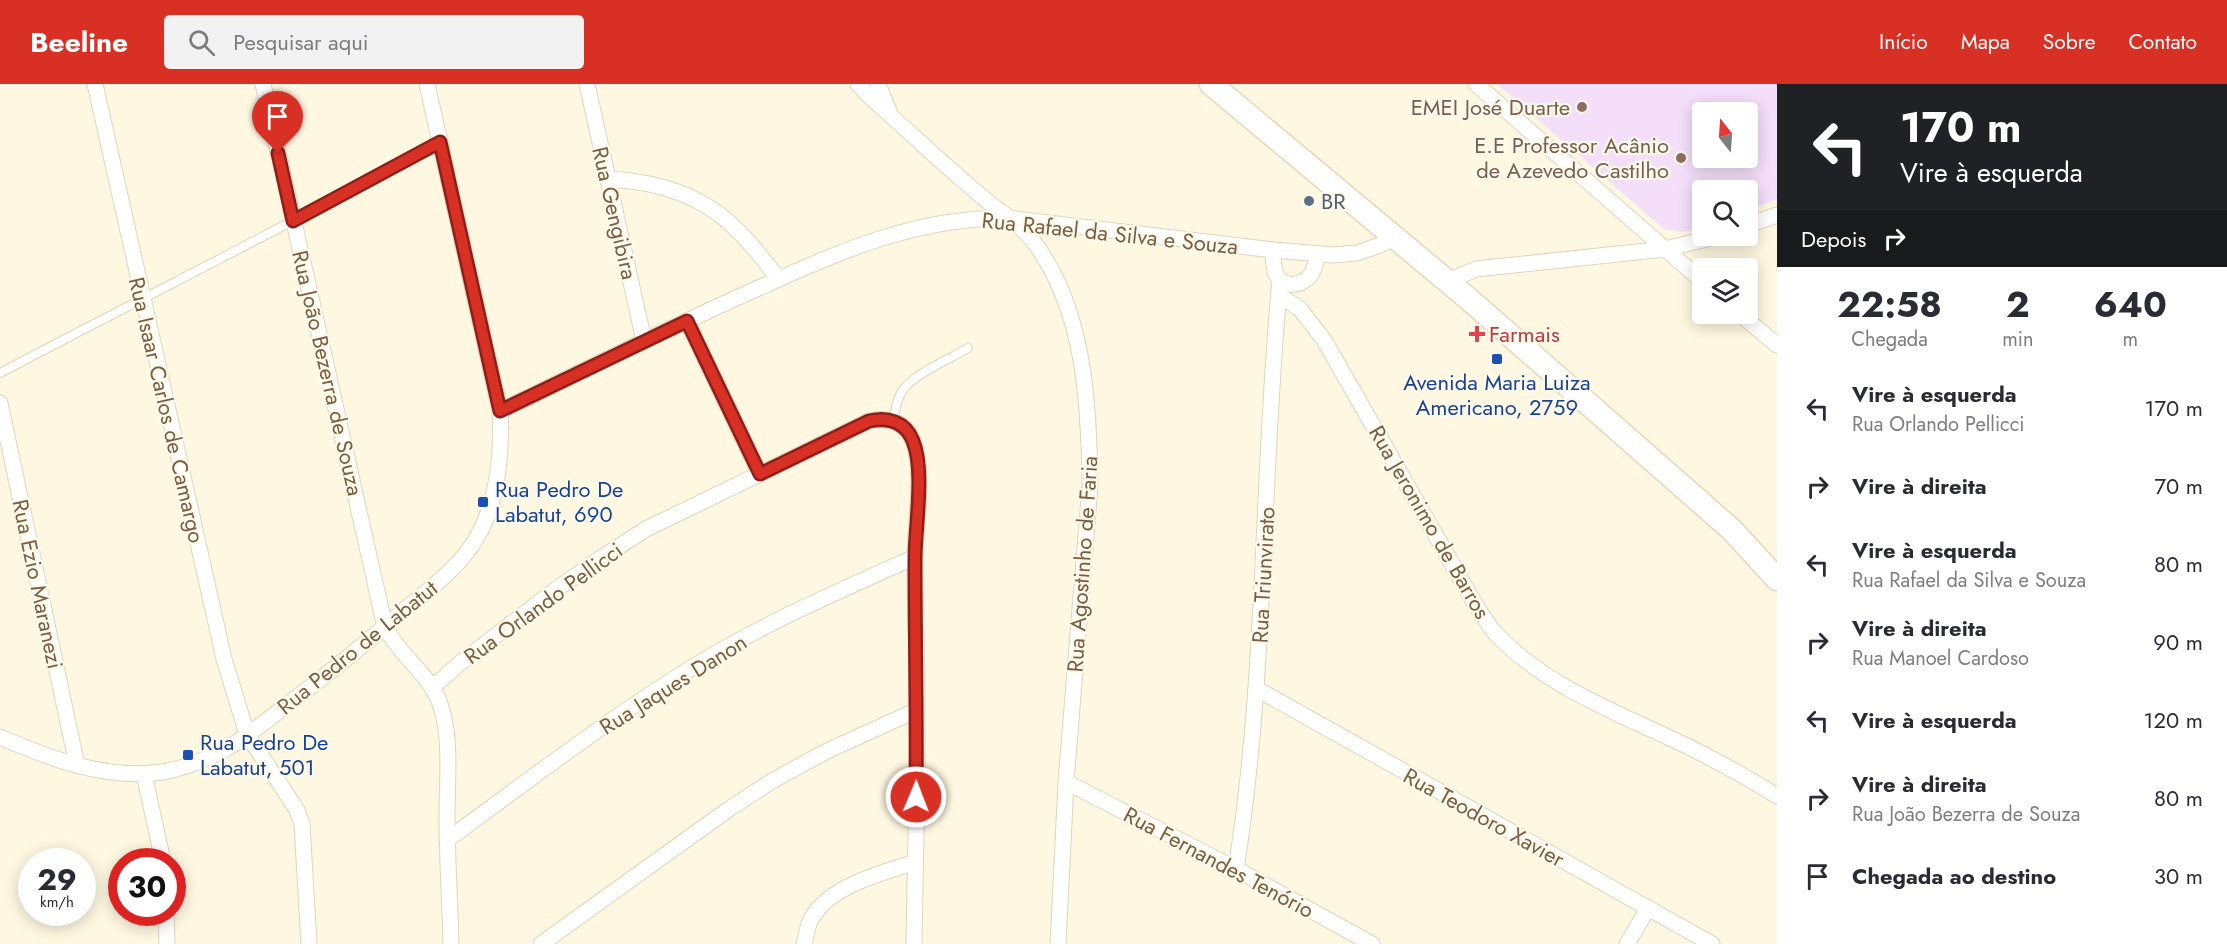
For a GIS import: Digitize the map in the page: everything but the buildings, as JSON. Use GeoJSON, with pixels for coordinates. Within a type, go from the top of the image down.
{"type":"FeatureCollection","features":[{"type":"Feature","properties":{"kind":"main road"},"geometry":{"type":"LineString","coordinates":[[1211,84],[1448,281],[1732,530],[1777,579]]}},
{"type":"Feature","properties":{"kind":"street","name":"Rua Isaar Carlos de Camargo"},"geometry":{"type":"LineString","coordinates":[[95,84],[224,659],[247,734],[297,810],[302,824],[309,944]]}},
{"type":"Feature","properties":{"kind":"street","name":"Rua João Bezerra de Souza"},"geometry":{"type":"LineString","coordinates":[[263,84],[386,627],[399,649],[432,688],[443,716],[446,739],[451,944]]}},
{"type":"Feature","properties":{"kind":"street","name":"Rua Pedro de Labatut"},"geometry":{"type":"LineString","coordinates":[[0,737],[52,760],[97,770],[144,774],[164,772],[192,763],[223,750],[320,680],[386,627],[448,572],[474,541],[492,498],[501,447],[500,411],[427,84]]}},
{"type":"Feature","properties":{"kind":"street","name":"Rua Gengibira"},"geometry":{"type":"LineString","coordinates":[[587,84],[644,341]]}},
{"type":"Feature","properties":{"kind":"street","name":"Rua Agostinho de Faria"},"geometry":{"type":"LineString","coordinates":[[858,84],[981,197],[1032,239],[1059,285],[1079,349],[1086,404],[1090,486],[1066,782],[1058,944]]}},
{"type":"Feature","properties":{"kind":"street","name":"Rua Agostinho de Faria"},"geometry":{"type":"LineString","coordinates":[[878,84],[890,113]]}},
{"type":"Feature","properties":{"kind":"street"},"geometry":{"type":"LineString","coordinates":[[1476,84],[1692,272]]}},
{"type":"Feature","properties":{"kind":"street"},"geometry":{"type":"LineString","coordinates":[[607,179],[635,180],[668,187],[703,202],[736,229],[779,279]]}},
{"type":"Feature","properties":{"kind":"street"},"geometry":{"type":"LineString","coordinates":[[1758,222],[1777,215]]}},
{"type":"Feature","properties":{"kind":"street","name":"Rua Rafael da Silva e Souza"},"geometry":{"type":"LineString","coordinates":[[500,411],[644,341],[850,248],[898,232],[947,221],[1008,218],[1273,250],[1334,255],[1357,253],[1396,237]]}},
{"type":"Feature","properties":{"kind":"street"},"geometry":{"type":"LineString","coordinates":[[1448,281],[1476,269],[1665,249],[1692,242]]}},
{"type":"Feature","properties":{"kind":"street"},"geometry":{"type":"LineString","coordinates":[[1273,250],[1280,288],[1304,281],[1312,272],[1318,254]]}},
{"type":"Feature","properties":{"kind":"street","name":"Rua Triunvirato"},"geometry":{"type":"LineString","coordinates":[[1236,869],[1257,689],[1274,345],[1280,288]]}},
{"type":"Feature","properties":{"kind":"street","name":"Rua Jeronimo de Barros"},"geometry":{"type":"LineString","coordinates":[[1280,288],[1300,309],[1323,340],[1475,604],[1494,632],[1530,663],[1566,686],[1736,771],[1777,796]]}},
{"type":"Feature","properties":{"kind":"street"},"geometry":{"type":"LineString","coordinates":[[687,321],[760,474]]}},
{"type":"Feature","properties":{"kind":"street"},"geometry":{"type":"LineString","coordinates":[[1752,324],[1777,345]]}},
{"type":"Feature","properties":{"kind":"street","name":"Rua Ezio Maranezi"},"geometry":{"type":"LineString","coordinates":[[0,403],[76,765]]}},
{"type":"Feature","properties":{"kind":"street","name":"Rua Orlando Pellicci"},"geometry":{"type":"LineString","coordinates":[[432,688],[469,656],[598,560],[646,529],[869,421],[883,418],[894,420]]}},
{"type":"Feature","properties":{"kind":"street"},"geometry":{"type":"LineString","coordinates":[[894,420],[905,427],[913,441],[918,466],[915,557],[917,710],[914,944]]}},
{"type":"Feature","properties":{"kind":"street","name":"Rua Jaques Danon"},"geometry":{"type":"LineString","coordinates":[[447,840],[697,664],[763,627],[915,557]]}},
{"type":"Feature","properties":{"kind":"street","name":"Rua Teodoro Xavier"},"geometry":{"type":"LineString","coordinates":[[1257,689],[1712,944]]}},
{"type":"Feature","properties":{"kind":"street"},"geometry":{"type":"LineString","coordinates":[[541,944],[729,809],[772,781],[827,751],[917,710]]}},
{"type":"Feature","properties":{"kind":"street"},"geometry":{"type":"LineString","coordinates":[[144,774],[160,848]]}},
{"type":"Feature","properties":{"kind":"street","name":"Rua Fernandes Tenório"},"geometry":{"type":"LineString","coordinates":[[1066,782],[1236,869],[1372,944]]}},
{"type":"Feature","properties":{"kind":"street"},"geometry":{"type":"LineString","coordinates":[[804,944],[810,922],[823,905],[843,889],[915,862]]}},
{"type":"Feature","properties":{"kind":"street"},"geometry":{"type":"LineString","coordinates":[[1627,944],[1648,908]]}},
{"type":"Feature","properties":{"kind":"street"},"geometry":{"type":"LineString","coordinates":[[167,926],[168,944]]}},
{"type":"Feature","properties":{"kind":"lane"},"geometry":{"type":"LineString","coordinates":[[0,373],[440,142]]}},
{"type":"Feature","properties":{"kind":"lane"},"geometry":{"type":"LineString","coordinates":[[894,420],[897,400],[902,390],[911,381],[968,348]]}},
{"type":"Feature","properties":{"kind":"shaded area","name":"E.E Professor Acânio de Azevedo Castilho"},"geometry":{"type":"Polygon","coordinates":[[[1497,84],[1777,84],[1777,199],[1758,207],[1758,180],[1692,180],[1692,231],[1683,232],[1664,229],[1497,84]]]}},
{"type":"Feature","properties":{"kind":"place","name":"EMEI José Duarte"},"geometry":{"type":"Point","coordinates":[1582,107]}},
{"type":"Feature","properties":{"kind":"place","name":"E.E Professor Acânio de Azevedo Castilho"},"geometry":{"type":"Point","coordinates":[1681,158]}},
{"type":"Feature","properties":{"kind":"place","name":"BR"},"geometry":{"type":"Point","coordinates":[1309,201]}},
{"type":"Feature","properties":{"kind":"place","name":"Farmais"},"geometry":{"type":"Point","coordinates":[1477,334]}},
{"type":"Feature","properties":{"kind":"place","name":"Avenida Maria Luiza Americano, 2759"},"geometry":{"type":"Point","coordinates":[1497,359]}},
{"type":"Feature","properties":{"kind":"place","name":"Rua Pedro De Labatut, 690"},"geometry":{"type":"Point","coordinates":[483,502]}},
{"type":"Feature","properties":{"kind":"place","name":"Rua Pedro De Labatut, 501"},"geometry":{"type":"Point","coordinates":[188,755]}},
{"type":"Feature","properties":{"kind":"route"},"geometry":{"type":"LineString","coordinates":[[278,153],[293,221],[440,142],[500,411],[687,321],[760,474],[869,421],[883,418],[894,420],[905,427],[913,441],[918,466],[915,557],[916,797]]}}]}
